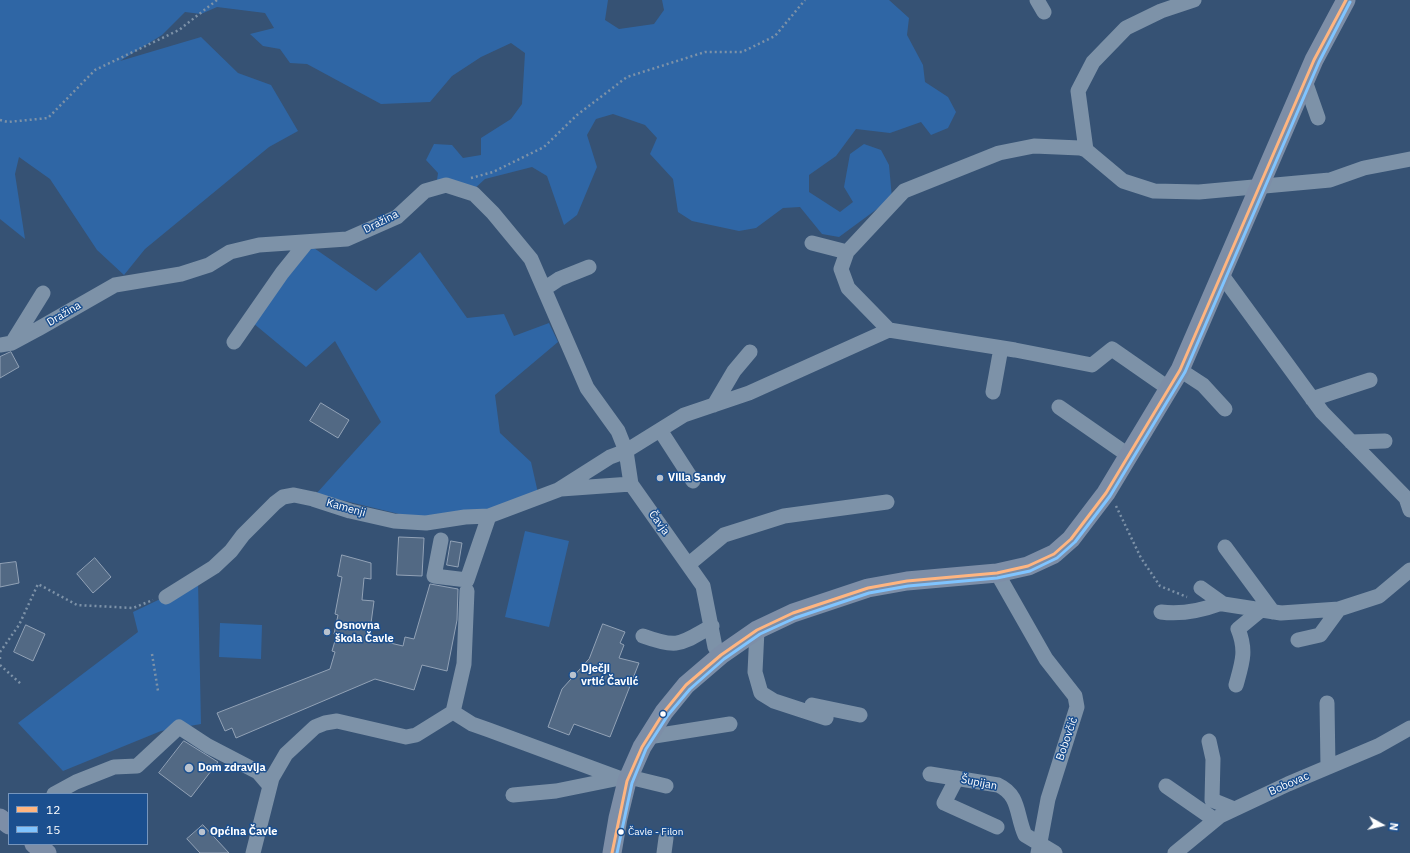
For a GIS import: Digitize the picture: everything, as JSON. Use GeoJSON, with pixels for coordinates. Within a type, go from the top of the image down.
{"type":"FeatureCollection","features":[{"type":"Feature","properties":{"kind":"main road"},"geometry":{"type":"LineString","coordinates":[[612,853],[626,779],[648,737],[664,712],[686,685],[720,655],[757,630],[793,613],[868,588],[907,581],[997,574],[1028,566],[1054,554],[1071,539],[1106,493],[1180,370],[1305,81],[1346,0]]}},
{"type":"Feature","properties":{"kind":"main road"},"geometry":{"type":"LineString","coordinates":[[0,818],[8,824]]}},
{"type":"Feature","properties":{"kind":"main road"},"geometry":{"type":"LineString","coordinates":[[36,845],[48,853]]}},
{"type":"Feature","properties":{"kind":"street"},"geometry":{"type":"LineString","coordinates":[[1086,150],[1078,91],[1093,62],[1126,28],[1161,12],[1194,0]]}},
{"type":"Feature","properties":{"kind":"street"},"geometry":{"type":"LineString","coordinates":[[1305,81],[1318,118]]}},
{"type":"Feature","properties":{"kind":"street"},"geometry":{"type":"LineString","coordinates":[[889,330],[848,288],[841,269],[847,252],[904,191],[998,153],[1034,146],[1086,150],[1123,181],[1154,191],[1199,192],[1260,185],[1330,180],[1364,168],[1410,160]]}},
{"type":"Feature","properties":{"kind":"street","name":"Dražina"},"geometry":{"type":"LineString","coordinates":[[6,344],[38,330],[115,285],[181,274],[209,265],[230,252],[259,245],[347,239],[397,217],[425,191],[446,186],[474,194],[493,213],[531,259],[587,388],[618,431],[626,451]]}},
{"type":"Feature","properties":{"kind":"street"},"geometry":{"type":"LineString","coordinates":[[234,342],[282,273],[307,242]]}},
{"type":"Feature","properties":{"kind":"street"},"geometry":{"type":"LineString","coordinates":[[812,243],[847,252]]}},
{"type":"Feature","properties":{"kind":"street"},"geometry":{"type":"LineString","coordinates":[[544,289],[560,279],[589,267]]}},
{"type":"Feature","properties":{"kind":"street"},"geometry":{"type":"LineString","coordinates":[[1221,274],[1322,412],[1409,500]]}},
{"type":"Feature","properties":{"kind":"street"},"geometry":{"type":"LineString","coordinates":[[6,344],[43,293]]}},
{"type":"Feature","properties":{"kind":"street"},"geometry":{"type":"LineString","coordinates":[[626,451],[684,415],[749,393],[889,330],[1001,348],[1092,365],[1112,349],[1168,388]]}},
{"type":"Feature","properties":{"kind":"street"},"geometry":{"type":"LineString","coordinates":[[993,392],[1001,348]]}},
{"type":"Feature","properties":{"kind":"street"},"geometry":{"type":"LineString","coordinates":[[714,405],[734,371],[750,352]]}},
{"type":"Feature","properties":{"kind":"street"},"geometry":{"type":"LineString","coordinates":[[1180,370],[1203,385],[1224,409]]}},
{"type":"Feature","properties":{"kind":"street"},"geometry":{"type":"LineString","coordinates":[[1312,399],[1370,380]]}},
{"type":"Feature","properties":{"kind":"street"},"geometry":{"type":"LineString","coordinates":[[1059,407],[1128,455]]}},
{"type":"Feature","properties":{"kind":"street"},"geometry":{"type":"LineString","coordinates":[[660,430],[693,480]]}},
{"type":"Feature","properties":{"kind":"street"},"geometry":{"type":"LineString","coordinates":[[1351,442],[1384,441]]}},
{"type":"Feature","properties":{"kind":"street","name":"Čavja"},"geometry":{"type":"LineString","coordinates":[[626,451],[631,484],[689,564],[703,586],[716,647],[720,655]]}},
{"type":"Feature","properties":{"kind":"street","name":"Kamenji"},"geometry":{"type":"LineString","coordinates":[[160,598],[214,567],[231,551],[243,535],[274,503],[283,497],[294,495],[313,499],[350,511],[394,521],[426,523],[465,517],[489,516],[558,490],[610,457],[626,451]]}},
{"type":"Feature","properties":{"kind":"street","name":"Kamenji"},"geometry":{"type":"LineString","coordinates":[[558,490],[631,484]]}},
{"type":"Feature","properties":{"kind":"street"},"geometry":{"type":"LineString","coordinates":[[689,564],[724,536],[784,516],[888,502]]}},
{"type":"Feature","properties":{"kind":"street"},"geometry":{"type":"LineString","coordinates":[[440,540],[434,576],[467,580],[489,516]]}},
{"type":"Feature","properties":{"kind":"street"},"geometry":{"type":"LineString","coordinates":[[1225,547],[1268,611]]}},
{"type":"Feature","properties":{"kind":"street"},"geometry":{"type":"LineString","coordinates":[[1201,588],[1220,603],[1281,613],[1339,609],[1379,596],[1410,570]]}},
{"type":"Feature","properties":{"kind":"street","name":"Bobovčić"},"geometry":{"type":"LineString","coordinates":[[997,574],[1046,659],[1075,696],[1077,707],[1048,799],[1039,849]]}},
{"type":"Feature","properties":{"kind":"street"},"geometry":{"type":"LineString","coordinates":[[253,853],[276,768],[286,754],[316,727],[337,721],[406,737],[416,736],[453,712],[464,664],[467,591]]}},
{"type":"Feature","properties":{"kind":"street"},"geometry":{"type":"LineString","coordinates":[[1161,612],[1170,614],[1203,610],[1220,603]]}},
{"type":"Feature","properties":{"kind":"street"},"geometry":{"type":"LineString","coordinates":[[1298,640],[1320,635],[1339,609]]}},
{"type":"Feature","properties":{"kind":"street"},"geometry":{"type":"LineString","coordinates":[[1236,685],[1244,659],[1244,643],[1238,629],[1268,611]]}},
{"type":"Feature","properties":{"kind":"street"},"geometry":{"type":"LineString","coordinates":[[643,636],[670,644],[680,644],[712,626]]}},
{"type":"Feature","properties":{"kind":"street"},"geometry":{"type":"LineString","coordinates":[[757,630],[755,672],[761,693],[774,701],[826,718]]}},
{"type":"Feature","properties":{"kind":"street"},"geometry":{"type":"LineString","coordinates":[[764,695],[772,692],[809,704],[860,715]]}},
{"type":"Feature","properties":{"kind":"street"},"geometry":{"type":"LineString","coordinates":[[1327,703],[1328,767]]}},
{"type":"Feature","properties":{"kind":"street"},"geometry":{"type":"LineString","coordinates":[[453,712],[472,724],[626,779],[666,786]]}},
{"type":"Feature","properties":{"kind":"street"},"geometry":{"type":"LineString","coordinates":[[648,737],[730,724]]}},
{"type":"Feature","properties":{"kind":"street"},"geometry":{"type":"LineString","coordinates":[[59,791],[114,767],[137,766],[179,728],[208,746],[258,772],[270,786]]}},
{"type":"Feature","properties":{"kind":"street","name":"Bobovac"},"geometry":{"type":"LineString","coordinates":[[1175,853],[1215,820],[1234,809],[1378,746],[1410,728]]}},
{"type":"Feature","properties":{"kind":"street"},"geometry":{"type":"LineString","coordinates":[[1209,741],[1213,759],[1212,800],[1234,809]]}},
{"type":"Feature","properties":{"kind":"street","name":"Šupijan"},"geometry":{"type":"LineString","coordinates":[[930,774],[998,785],[1010,792],[1025,836],[1039,849]]}},
{"type":"Feature","properties":{"kind":"street"},"geometry":{"type":"LineString","coordinates":[[957,778],[944,803],[998,827]]}},
{"type":"Feature","properties":{"kind":"street"},"geometry":{"type":"LineString","coordinates":[[513,795],[556,791],[626,779]]}},
{"type":"Feature","properties":{"kind":"street"},"geometry":{"type":"LineString","coordinates":[[1166,786],[1215,820]]}},
{"type":"Feature","properties":{"kind":"street"},"geometry":{"type":"LineString","coordinates":[[1039,849],[1055,853]]}},
{"type":"Feature","properties":{"kind":"path"},"geometry":{"type":"LineString","coordinates":[[0,120],[8,122],[48,118],[95,70],[179,30],[217,0]]}},
{"type":"Feature","properties":{"kind":"path"},"geometry":{"type":"LineString","coordinates":[[446,186],[493,172],[544,147],[577,115],[627,76],[705,52],[742,52],[775,36],[805,0]]}},
{"type":"Feature","properties":{"kind":"path"},"geometry":{"type":"LineString","coordinates":[[1106,493],[1116,506],[1141,558],[1160,586],[1189,598]]}},
{"type":"Feature","properties":{"kind":"path"},"geometry":{"type":"LineString","coordinates":[[0,652],[19,625],[38,584],[77,605],[133,608],[160,598]]}},
{"type":"Feature","properties":{"kind":"path"},"geometry":{"type":"LineString","coordinates":[[152,654],[158,691]]}},
{"type":"Feature","properties":{"kind":"path"},"geometry":{"type":"LineString","coordinates":[[0,665],[21,684]]}},
{"type":"Feature","properties":{"kind":"shaded area"},"geometry":{"type":"Polygon","coordinates":[[[0,0],[608,0],[605,20],[619,29],[654,24],[664,10],[662,0],[889,0],[909,18],[907,35],[923,65],[925,82],[948,97],[956,112],[948,128],[931,135],[921,122],[890,133],[856,129],[836,156],[809,175],[809,192],[840,212],[853,202],[844,187],[850,154],[864,144],[881,150],[889,165],[892,198],[839,237],[822,234],[800,207],[783,208],[756,228],[739,231],[692,221],[678,212],[673,179],[650,154],[657,138],[645,125],[613,114],[596,119],[587,135],[597,167],[577,215],[564,225],[547,176],[532,167],[485,179],[472,191],[459,183],[437,180],[438,173],[426,160],[434,144],[452,145],[463,158],[481,155],[481,138],[511,119],[522,104],[525,53],[511,43],[481,57],[452,76],[430,102],[381,104],[307,64],[290,63],[280,49],[263,46],[250,34],[274,28],[265,13],[217,7],[201,14],[185,12],[162,35],[120,61],[201,37],[238,73],[271,85],[298,131],[269,147],[145,249],[124,275],[97,250],[50,179],[19,157],[15,174],[25,239],[0,219],[0,0]]]}},
{"type":"Feature","properties":{"kind":"shaded area"},"geometry":{"type":"Polygon","coordinates":[[[311,246],[376,291],[420,252],[467,318],[504,314],[514,336],[549,323],[558,342],[495,395],[500,433],[531,462],[538,493],[485,511],[420,519],[316,494],[381,422],[335,341],[306,367],[253,323],[311,246]]]}},
{"type":"Feature","properties":{"kind":"shaded area"},"geometry":{"type":"Polygon","coordinates":[[[525,531],[569,541],[549,627],[505,617],[525,531]]]}},
{"type":"Feature","properties":{"kind":"shaded area"},"geometry":{"type":"Polygon","coordinates":[[[198,581],[201,724],[161,731],[63,771],[18,723],[138,632],[133,612],[198,581]]]}},
{"type":"Feature","properties":{"kind":"shaded area"},"geometry":{"type":"Polygon","coordinates":[[[220,623],[262,625],[261,659],[219,657],[220,623]]]}},
{"type":"Feature","properties":{"kind":"building"},"geometry":{"type":"Polygon","coordinates":[[[11,352],[19,367],[0,378],[0,357],[11,352]]]}},
{"type":"Feature","properties":{"kind":"building"},"geometry":{"type":"Polygon","coordinates":[[[321,403],[349,420],[338,438],[310,421],[321,403]]]}},
{"type":"Feature","properties":{"kind":"building"},"geometry":{"type":"Polygon","coordinates":[[[399,537],[424,538],[422,576],[397,575],[399,537]]]}},
{"type":"Feature","properties":{"kind":"building"},"geometry":{"type":"Polygon","coordinates":[[[451,541],[462,543],[458,567],[447,565],[451,541]]]}},
{"type":"Feature","properties":{"kind":"building"},"geometry":{"type":"Polygon","coordinates":[[[342,555],[371,563],[371,579],[364,578],[362,600],[374,601],[369,638],[403,646],[405,637],[414,639],[430,584],[458,589],[457,620],[447,671],[422,665],[414,690],[375,679],[236,738],[232,728],[225,731],[217,713],[330,669],[335,652],[332,651],[337,634],[334,634],[338,615],[335,614],[342,577],[338,576],[342,555]]]}},
{"type":"Feature","properties":{"kind":"building"},"geometry":{"type":"Polygon","coordinates":[[[95,558],[111,577],[93,593],[77,574],[95,558]]]}},
{"type":"Feature","properties":{"kind":"building"},"geometry":{"type":"Polygon","coordinates":[[[16,562],[19,583],[0,587],[0,564],[16,562]]]}},
{"type":"Feature","properties":{"kind":"building"},"geometry":{"type":"Polygon","coordinates":[[[603,624],[625,632],[620,643],[624,645],[619,658],[639,663],[610,737],[574,724],[569,735],[548,727],[562,689],[589,659],[603,624]]]}},
{"type":"Feature","properties":{"kind":"building"},"geometry":{"type":"Polygon","coordinates":[[[26,625],[45,634],[33,661],[14,652],[26,625]]]}},
{"type":"Feature","properties":{"kind":"building","name":"Dom zdravlja"},"geometry":{"type":"Polygon","coordinates":[[[184,741],[218,762],[191,797],[159,773],[184,741]]]}},
{"type":"Feature","properties":{"kind":"building","name":"Općina Čavle"},"geometry":{"type":"Polygon","coordinates":[[[203,825],[229,853],[200,853],[187,839],[203,825]]]}},
{"type":"Feature","properties":{"kind":"transit line","name":"12"},"geometry":{"type":"LineString","coordinates":[[612,853],[627,781],[642,747],[664,712],[686,685],[721,655],[757,630],[793,613],[868,588],[907,581],[997,573],[1028,566],[1054,554],[1071,539],[1106,493],[1180,370],[1314,60],[1346,0]]}},
{"type":"Feature","properties":{"kind":"transit line","name":"15"},"geometry":{"type":"LineString","coordinates":[[617,853],[632,783],[646,749],[668,715],[690,689],[724,659],[760,634],[795,618],[869,593],[908,586],[997,578],[1030,571],[1057,558],[1075,542],[1110,496],[1185,372],[1319,62],[1350,2]]}},
{"type":"Feature","properties":{"kind":"place","name":"Villa Sandy"},"geometry":{"type":"Point","coordinates":[660,478]}},
{"type":"Feature","properties":{"kind":"place","name":"Osnovna škola Čavle"},"geometry":{"type":"Point","coordinates":[327,632]}},
{"type":"Feature","properties":{"kind":"place","name":"Dječji vrtić Čavlić"},"geometry":{"type":"Point","coordinates":[573,675]}},
{"type":"Feature","properties":{"kind":"place","name":"Dom zdravlja"},"geometry":{"type":"Point","coordinates":[189,768]}},
{"type":"Feature","properties":{"kind":"place","name":"Općina Čavle"},"geometry":{"type":"Point","coordinates":[202,832]}},
{"type":"Feature","properties":{"kind":"place","name":"Čavle - Filon"},"geometry":{"type":"Point","coordinates":[621,832]}}]}
